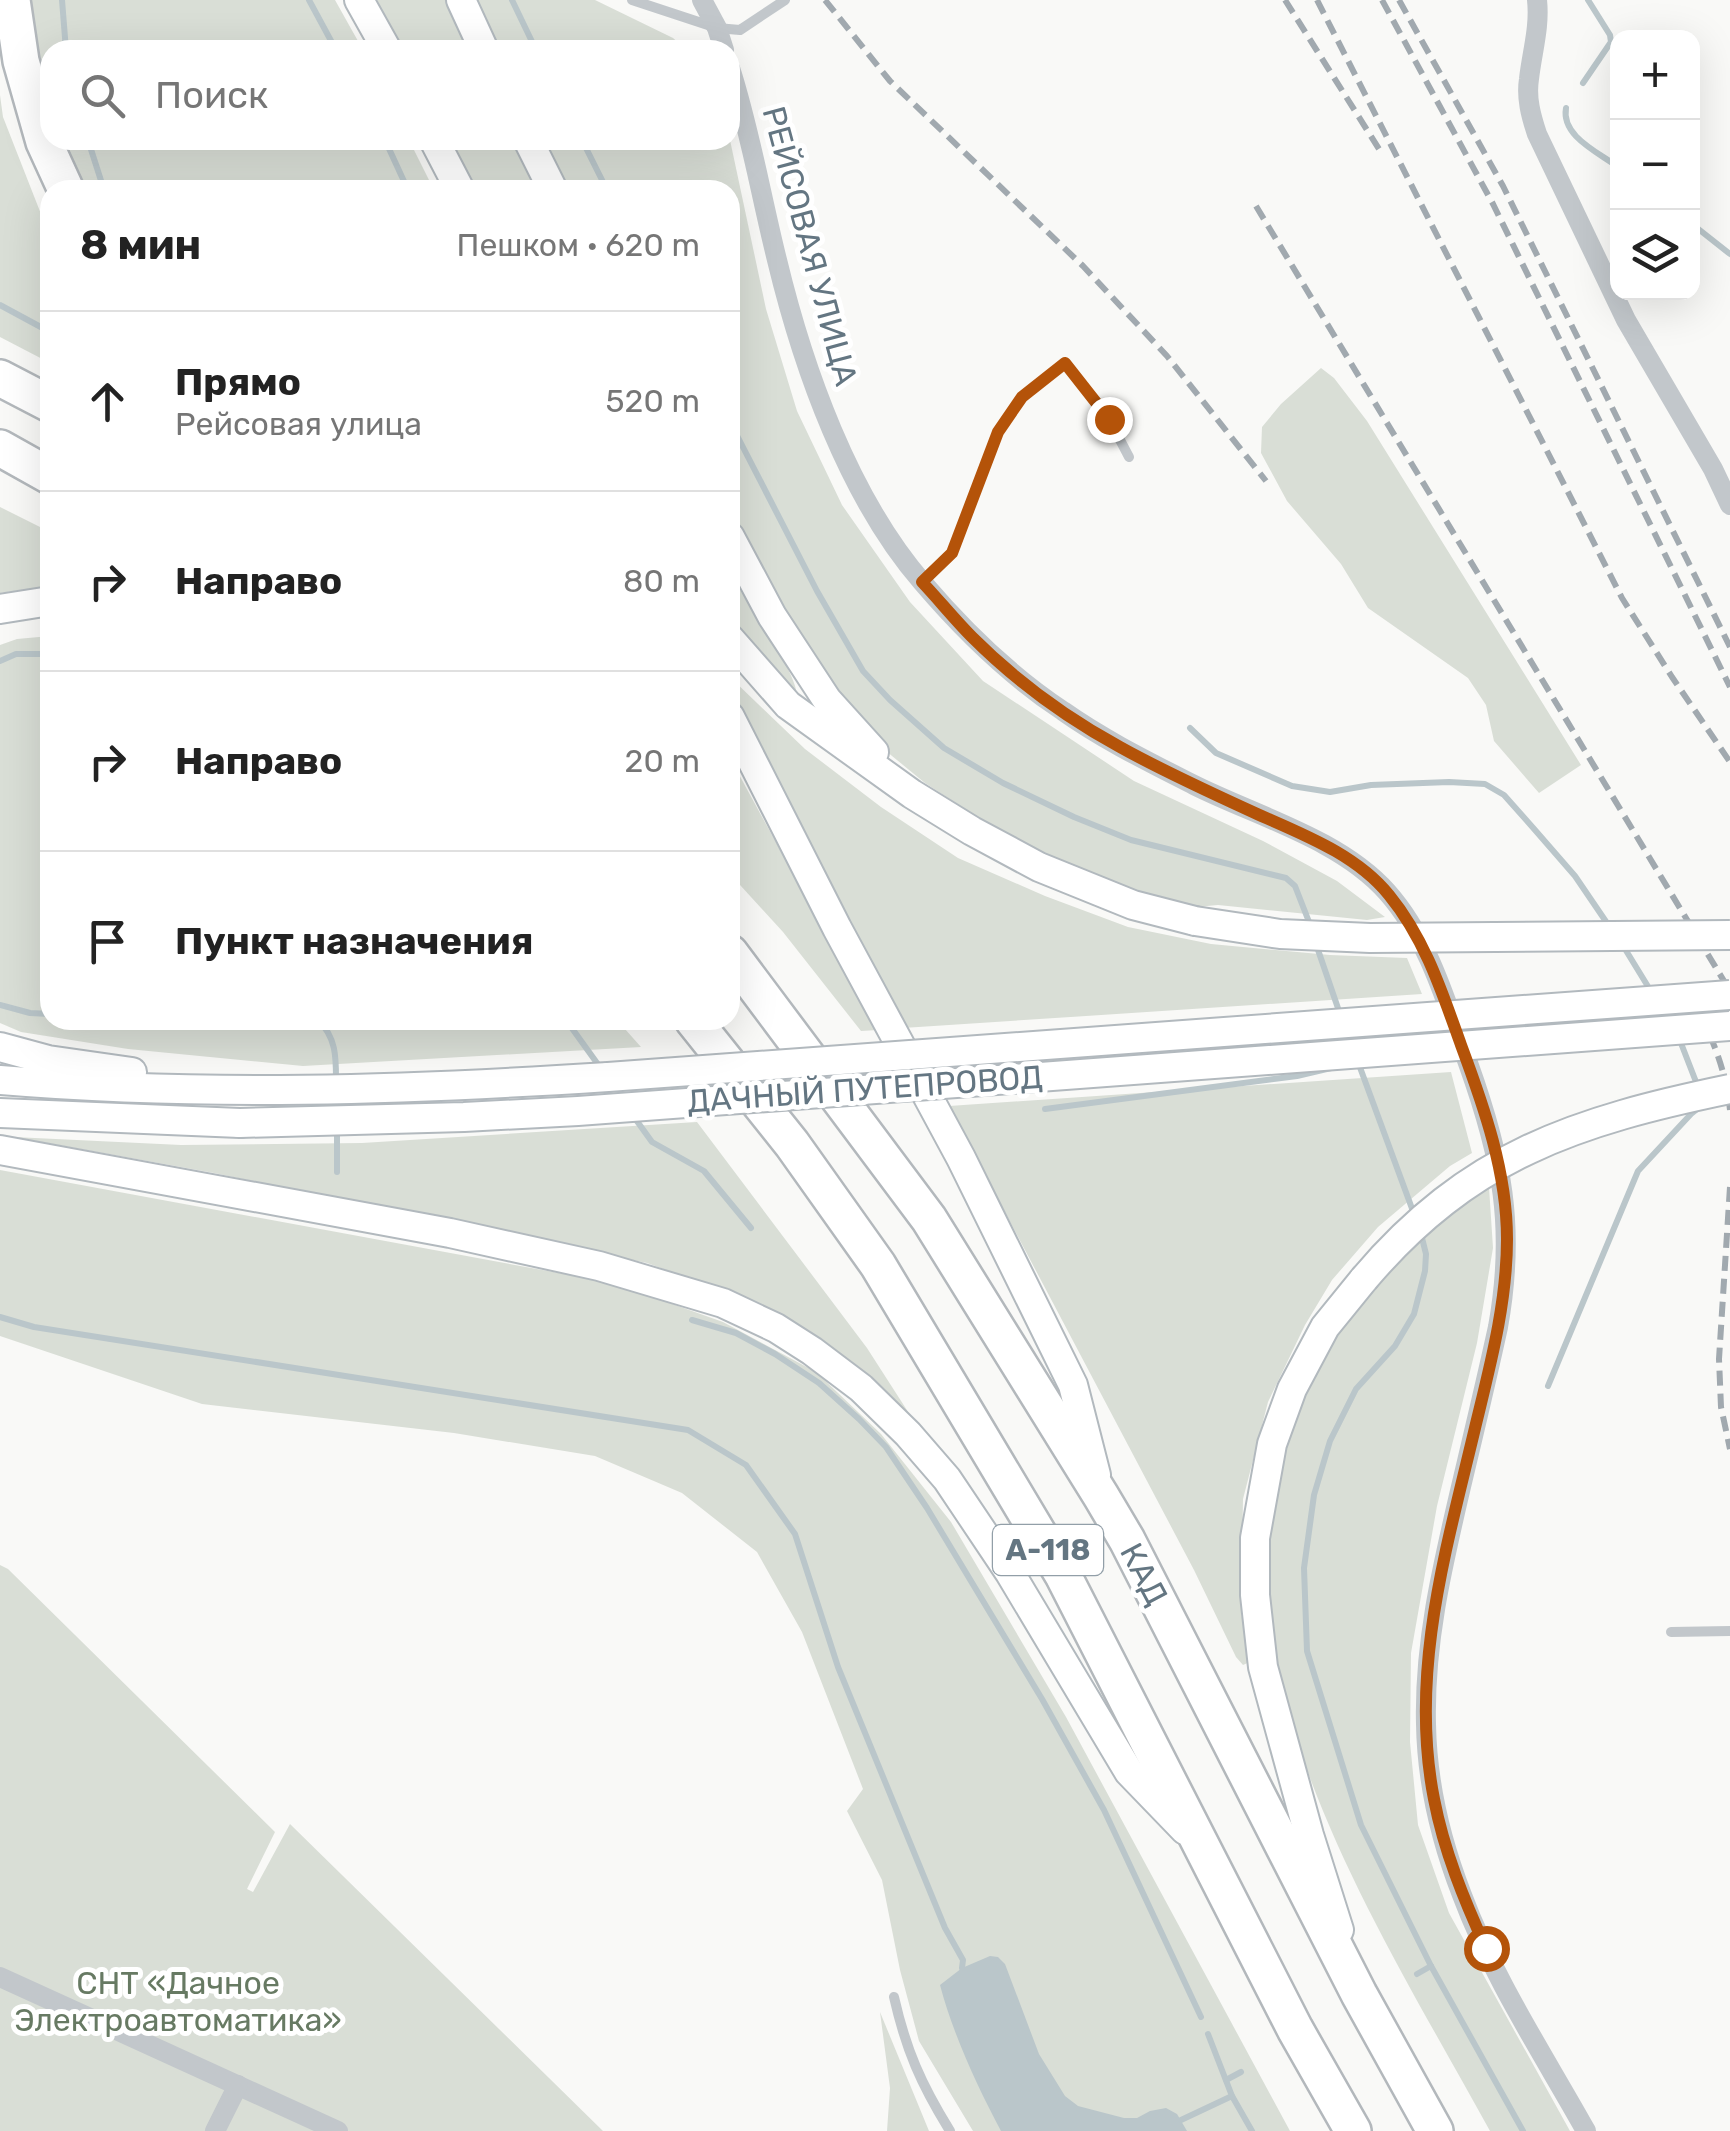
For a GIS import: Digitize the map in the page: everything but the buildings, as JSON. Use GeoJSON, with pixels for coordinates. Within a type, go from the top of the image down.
{"type":"FeatureCollection","features":[{"type":"Feature","properties":{"kind":"highway"},"geometry":{"type":"LineString","coordinates":[[12,0],[20,61],[40,128]]}},
{"type":"Feature","properties":{"kind":"highway"},"geometry":{"type":"LineString","coordinates":[[48,150],[61,180]]}},
{"type":"Feature","properties":{"kind":"highway"},"geometry":{"type":"LineString","coordinates":[[0,378],[40,399]]}},
{"type":"Feature","properties":{"kind":"highway"},"geometry":{"type":"LineString","coordinates":[[0,448],[40,470]]}},
{"type":"Feature","properties":{"kind":"highway","name":"КАД"},"geometry":{"type":"LineString","coordinates":[[740,965],[929,1219],[1101,1496],[1136,1557],[1359,1994],[1435,2131]]}},
{"type":"Feature","properties":{"kind":"highway","name":"А-118"},"geometry":{"type":"LineString","coordinates":[[702,1030],[792,1144],[878,1264],[1063,1575],[1295,2030],[1352,2131]]}},
{"type":"Feature","properties":{"kind":"main road"},"geometry":{"type":"LineString","coordinates":[[359,0],[381,40]]}},
{"type":"Feature","properties":{"kind":"main road"},"geometry":{"type":"LineString","coordinates":[[461,0],[479,40]]}},
{"type":"Feature","properties":{"kind":"main road"},"geometry":{"type":"LineString","coordinates":[[439,150],[455,180]]}},
{"type":"Feature","properties":{"kind":"main road"},"geometry":{"type":"LineString","coordinates":[[533,150],[548,180]]}},
{"type":"Feature","properties":{"kind":"main road"},"geometry":{"type":"LineString","coordinates":[[740,556],[772,616],[827,700],[912,794]]}},
{"type":"Feature","properties":{"kind":"main road"},"geometry":{"type":"LineString","coordinates":[[0,609],[40,603]]}},
{"type":"Feature","properties":{"kind":"main road"},"geometry":{"type":"LineString","coordinates":[[740,650],[788,705],[912,794],[972,832],[1039,866],[1134,905],[1195,922],[1280,934],[1370,938],[1730,936]]}},
{"type":"Feature","properties":{"kind":"main road"},"geometry":{"type":"LineString","coordinates":[[740,737],[961,1158],[1073,1385],[1101,1496]]}},
{"type":"Feature","properties":{"kind":"main road","name":"ДАЧНЫЙ ПУТЕПРОВОД"},"geometry":{"type":"LineString","coordinates":[[0,1080],[167,1089],[328,1090],[489,1084],[1730,995]]}},
{"type":"Feature","properties":{"kind":"main road","name":"ДАЧНЫЙ ПУТЕПРОВОД"},"geometry":{"type":"LineString","coordinates":[[0,1113],[240,1123],[464,1118],[1730,1026]]}},
{"type":"Feature","properties":{"kind":"main road"},"geometry":{"type":"LineString","coordinates":[[0,1047],[48,1060],[124,1071],[328,1090]]}},
{"type":"Feature","properties":{"kind":"main road"},"geometry":{"type":"LineString","coordinates":[[1359,1994],[1309,1835],[1264,1667],[1255,1595],[1255,1538],[1272,1444],[1292,1390],[1326,1327],[1364,1279],[1412,1227],[1444,1201],[1507,1159],[1593,1122],[1730,1089]]}},
{"type":"Feature","properties":{"kind":"main road"},"geometry":{"type":"LineString","coordinates":[[0,1150],[450,1233],[583,1262],[723,1302],[776,1328],[862,1388],[947,1480],[1019,1588],[1130,1772],[1200,1846]]}},
{"type":"Feature","properties":{"kind":"street"},"geometry":{"type":"LineString","coordinates":[[702,0],[721,40]]}},
{"type":"Feature","properties":{"kind":"street"},"geometry":{"type":"LineString","coordinates":[[1538,0],[1537,34],[1528,83],[1529,111],[1536,134],[1626,320],[1730,505]]}},
{"type":"Feature","properties":{"kind":"street","name":"РЕЙСОВАЯ УЛИЦА"},"geometry":{"type":"LineString","coordinates":[[740,109],[808,371],[827,420],[871,508],[922,582],[994,657],[1062,711],[1118,746],[1321,843],[1361,868],[1386,890],[1428,956],[1474,1079],[1492,1141],[1500,1172],[1507,1236],[1498,1327],[1443,1565],[1430,1640],[1426,1698],[1428,1762],[1442,1832],[1462,1895],[1515,2005],[1586,2131]]}},
{"type":"Feature","properties":{"kind":"street"},"geometry":{"type":"LineString","coordinates":[[0,1977],[338,2131]]}},
{"type":"Feature","properties":{"kind":"street"},"geometry":{"type":"LineString","coordinates":[[215,2131],[238,2086]]}},
{"type":"Feature","properties":{"kind":"lane"},"geometry":{"type":"LineString","coordinates":[[632,0],[717,28],[740,30],[785,0]]}},
{"type":"Feature","properties":{"kind":"lane"},"geometry":{"type":"LineString","coordinates":[[922,582],[952,553],[998,432],[1022,397],[1065,363],[1109,419],[1129,457]]}},
{"type":"Feature","properties":{"kind":"lane"},"geometry":{"type":"LineString","coordinates":[[1672,1632],[1730,1631]]}},
{"type":"Feature","properties":{"kind":"lane"},"geometry":{"type":"LineString","coordinates":[[894,1997],[904,2041],[928,2095],[950,2131]]}},
{"type":"Feature","properties":{"kind":"green space"},"geometry":{"type":"Polygon","coordinates":[[[30,0],[335,0],[357,40],[40,40],[40,71],[30,0]]]}},
{"type":"Feature","properties":{"kind":"green space"},"geometry":{"type":"Polygon","coordinates":[[[377,0],[448,0],[467,40],[398,40],[377,0]]]}},
{"type":"Feature","properties":{"kind":"green space"},"geometry":{"type":"Polygon","coordinates":[[[474,0],[595,0],[675,40],[494,40],[474,0]]]}},
{"type":"Feature","properties":{"kind":"green space"},"geometry":{"type":"Polygon","coordinates":[[[0,95],[3,117],[40,211],[40,358],[0,337],[0,95]]]}},
{"type":"Feature","properties":{"kind":"green space"},"geometry":{"type":"Polygon","coordinates":[[[66,150],[414,150],[429,180],[79,180],[66,150]]]}},
{"type":"Feature","properties":{"kind":"green space"},"geometry":{"type":"Polygon","coordinates":[[[455,150],[520,150],[535,180],[470,180],[455,150]]]}},
{"type":"Feature","properties":{"kind":"green space"},"geometry":{"type":"Polygon","coordinates":[[[550,150],[732,150],[739,180],[565,180],[550,150]]]}},
{"type":"Feature","properties":{"kind":"green space"},"geometry":{"type":"Polygon","coordinates":[[[740,187],[766,309],[797,411],[842,505],[910,602],[983,681],[1134,781],[1263,841],[1337,881],[1385,917],[1367,920],[1218,905],[1196,907],[1138,895],[1047,857],[925,783],[864,733],[784,619],[740,533],[740,187]]]}},
{"type":"Feature","properties":{"kind":"green space"},"geometry":{"type":"Polygon","coordinates":[[[1321,368],[1334,378],[1367,421],[1581,765],[1539,793],[1494,741],[1486,705],[1468,678],[1368,608],[1341,564],[1287,501],[1261,453],[1262,427],[1321,368]]]}},
{"type":"Feature","properties":{"kind":"green space"},"geometry":{"type":"Polygon","coordinates":[[[0,507],[40,527],[40,587],[0,593],[0,507]]]}},
{"type":"Feature","properties":{"kind":"green space"},"geometry":{"type":"Polygon","coordinates":[[[740,590],[788,668],[797,694],[793,697],[740,640],[740,590]]]}},
{"type":"Feature","properties":{"kind":"green space"},"geometry":{"type":"Polygon","coordinates":[[[40,637],[40,1030],[626,1030],[641,1047],[303,1066],[128,1049],[21,1032],[0,1023],[0,645],[40,637]]]}},
{"type":"Feature","properties":{"kind":"green space"},"geometry":{"type":"Polygon","coordinates":[[[740,687],[805,749],[881,807],[958,858],[1128,927],[1211,944],[1407,958],[1422,994],[903,1028],[740,717],[740,687]]]}},
{"type":"Feature","properties":{"kind":"green space"},"geometry":{"type":"Polygon","coordinates":[[[740,776],[878,1030],[861,1031],[783,932],[740,885],[740,776]]]}},
{"type":"Feature","properties":{"kind":"green space"},"geometry":{"type":"Polygon","coordinates":[[[1451,1072],[1472,1153],[1450,1166],[1378,1227],[1332,1280],[1305,1325],[1268,1402],[1243,1499],[1241,1613],[1252,1661],[1243,1665],[949,1106],[1451,1072]]]}},
{"type":"Feature","properties":{"kind":"green space"},"geometry":{"type":"Polygon","coordinates":[[[697,1122],[867,1348],[921,1432],[741,1297],[647,1263],[214,1173],[14,1137],[181,1145],[362,1143],[697,1122]]]}},
{"type":"Feature","properties":{"kind":"green space"},"geometry":{"type":"Polygon","coordinates":[[[0,1170],[613,1283],[723,1322],[816,1372],[881,1434],[951,1522],[1066,1717],[1290,2131],[973,2131],[919,2041],[882,1880],[847,1811],[863,1789],[802,1632],[757,1552],[682,1493],[595,1456],[454,1433],[202,1404],[0,1336],[0,1170]]]}},
{"type":"Feature","properties":{"kind":"green space"},"geometry":{"type":"Polygon","coordinates":[[[1489,1187],[1493,1248],[1477,1343],[1437,1506],[1411,1653],[1410,1742],[1418,1825],[1449,1913],[1570,2131],[1490,2131],[1387,1945],[1325,1816],[1280,1682],[1265,1597],[1267,1548],[1284,1439],[1323,1351],[1352,1306],[1383,1272],[1489,1187]]]}},
{"type":"Feature","properties":{"kind":"green space","name":"СНТ «Дачное Электроавтоматика»"},"geometry":{"type":"Polygon","coordinates":[[[0,1565],[275,1832],[247,1889],[253,1892],[290,1824],[603,2131],[0,2131],[0,1565]]]}},
{"type":"Feature","properties":{"kind":"green space"},"geometry":{"type":"Polygon","coordinates":[[[880,2012],[929,2131],[887,2131],[890,2088],[880,2012]]]}},
{"type":"Feature","properties":{"kind":"shaded area"},"geometry":{"type":"Polygon","coordinates":[[[990,1956],[1005,1964],[1039,2054],[1065,2096],[1078,2106],[1124,2118],[1137,2118],[1166,2108],[1177,2114],[1187,2131],[1001,2131],[966,2060],[940,1985],[962,1968],[990,1956]]]}},
{"type":"Feature","properties":{"kind":"waterway"},"geometry":{"type":"LineString","coordinates":[[62,0],[65,40]]}},
{"type":"Feature","properties":{"kind":"waterway"},"geometry":{"type":"LineString","coordinates":[[309,0],[331,40]]}},
{"type":"Feature","properties":{"kind":"waterway"},"geometry":{"type":"LineString","coordinates":[[512,0],[531,40]]}},
{"type":"Feature","properties":{"kind":"waterway"},"geometry":{"type":"LineString","coordinates":[[1583,83],[1611,42],[1588,0]]}},
{"type":"Feature","properties":{"kind":"waterway"},"geometry":{"type":"LineString","coordinates":[[1566,108],[1566,118],[1575,135],[1610,162]]}},
{"type":"Feature","properties":{"kind":"waterway"},"geometry":{"type":"LineString","coordinates":[[91,150],[101,180]]}},
{"type":"Feature","properties":{"kind":"waterway"},"geometry":{"type":"LineString","coordinates":[[390,150],[403,180]]}},
{"type":"Feature","properties":{"kind":"waterway"},"geometry":{"type":"LineString","coordinates":[[587,150],[602,180]]}},
{"type":"Feature","properties":{"kind":"waterway"},"geometry":{"type":"LineString","coordinates":[[1700,230],[1730,254]]}},
{"type":"Feature","properties":{"kind":"waterway"},"geometry":{"type":"LineString","coordinates":[[0,305],[40,327]]}},
{"type":"Feature","properties":{"kind":"waterway"},"geometry":{"type":"LineString","coordinates":[[740,441],[863,671],[944,748],[1003,783],[1131,840],[1286,878],[1295,886],[1311,927]]}},
{"type":"Feature","properties":{"kind":"waterway"},"geometry":{"type":"LineString","coordinates":[[0,661],[16,654],[40,654]]}},
{"type":"Feature","properties":{"kind":"waterway"},"geometry":{"type":"LineString","coordinates":[[1190,728],[1216,753],[1292,786],[1330,792],[1371,785],[1485,784],[1504,795],[1535,830],[1575,876],[1609,926]]}},
{"type":"Feature","properties":{"kind":"waterway"},"geometry":{"type":"LineString","coordinates":[[1316,944],[1341,1017]]}},
{"type":"Feature","properties":{"kind":"waterway"},"geometry":{"type":"LineString","coordinates":[[1622,944],[1652,993]]}},
{"type":"Feature","properties":{"kind":"waterway"},"geometry":{"type":"LineString","coordinates":[[0,1005],[40,1014]]}},
{"type":"Feature","properties":{"kind":"waterway"},"geometry":{"type":"LineString","coordinates":[[326,1030],[335,1057],[336,1083]]}},
{"type":"Feature","properties":{"kind":"waterway"},"geometry":{"type":"LineString","coordinates":[[573,1030],[602,1070]]}},
{"type":"Feature","properties":{"kind":"waterway"},"geometry":{"type":"LineString","coordinates":[[1679,1038],[1698,1087]]}},
{"type":"Feature","properties":{"kind":"waterway"},"geometry":{"type":"LineString","coordinates":[[1358,1062],[1414,1214]]}},
{"type":"Feature","properties":{"kind":"waterway"},"geometry":{"type":"LineString","coordinates":[[1045,1109],[1297,1076],[1331,1068]]}},
{"type":"Feature","properties":{"kind":"waterway"},"geometry":{"type":"LineString","coordinates":[[1548,1386],[1638,1171],[1701,1106]]}},
{"type":"Feature","properties":{"kind":"waterway"},"geometry":{"type":"LineString","coordinates":[[634,1117],[652,1142],[704,1171],[751,1228]]}},
{"type":"Feature","properties":{"kind":"waterway"},"geometry":{"type":"LineString","coordinates":[[337,1126],[337,1172]]}},
{"type":"Feature","properties":{"kind":"waterway"},"geometry":{"type":"LineString","coordinates":[[1420,1230],[1426,1254],[1425,1271],[1414,1314],[1395,1346],[1356,1389],[1330,1441],[1314,1495],[1304,1568],[1307,1651],[1361,1825],[1431,1966],[1523,2131]]}},
{"type":"Feature","properties":{"kind":"waterway"},"geometry":{"type":"LineString","coordinates":[[0,1317],[34,1327],[688,1430],[746,1465],[795,1534],[838,1667],[945,1928],[963,1960],[962,1968]]}},
{"type":"Feature","properties":{"kind":"waterway"},"geometry":{"type":"LineString","coordinates":[[692,1320],[736,1333],[775,1354],[819,1383],[886,1447],[1042,1699],[1104,1810],[1201,2017]]}},
{"type":"Feature","properties":{"kind":"waterway"},"geometry":{"type":"LineString","coordinates":[[1417,1974],[1431,1966]]}},
{"type":"Feature","properties":{"kind":"waterway"},"geometry":{"type":"LineString","coordinates":[[1208,2034],[1232,2096],[1252,2131]]}},
{"type":"Feature","properties":{"kind":"waterway"},"geometry":{"type":"LineString","coordinates":[[1226,2080],[1241,2072]]}},
{"type":"Feature","properties":{"kind":"waterway"},"geometry":{"type":"LineString","coordinates":[[1181,2120],[1232,2096]]}},
{"type":"Feature","properties":{"kind":"railway"},"geometry":{"type":"LineString","coordinates":[[825,0],[890,81],[1083,266],[1167,356],[1266,481]]}},
{"type":"Feature","properties":{"kind":"railway"},"geometry":{"type":"LineString","coordinates":[[1285,0],[1379,149]]}},
{"type":"Feature","properties":{"kind":"railway"},"geometry":{"type":"LineString","coordinates":[[1317,0],[1622,598],[1730,762]]}},
{"type":"Feature","properties":{"kind":"railway"},"geometry":{"type":"LineString","coordinates":[[1382,0],[1493,204],[1730,687]]}},
{"type":"Feature","properties":{"kind":"railway"},"geometry":{"type":"LineString","coordinates":[[1399,0],[1503,186],[1730,647]]}},
{"type":"Feature","properties":{"kind":"railway"},"geometry":{"type":"LineString","coordinates":[[1256,206],[1730,991]]}},
{"type":"Feature","properties":{"kind":"railway"},"geometry":{"type":"LineString","coordinates":[[1699,1014],[1719,1060],[1730,1110]]}},
{"type":"Feature","properties":{"kind":"railway"},"geometry":{"type":"LineString","coordinates":[[1730,1187],[1719,1359],[1721,1407],[1730,1449]]}},
{"type":"Feature","properties":{"kind":"route"},"geometry":{"type":"LineString","coordinates":[[1109,419],[1065,363],[1022,397],[998,432],[952,553],[922,582],[994,657],[1062,711],[1118,746],[1321,843],[1361,868],[1386,890],[1428,956],[1474,1079],[1492,1141],[1500,1172],[1507,1236],[1498,1327],[1437,1594],[1426,1685],[1428,1762],[1434,1798],[1462,1895],[1486,1948]]}}]}
